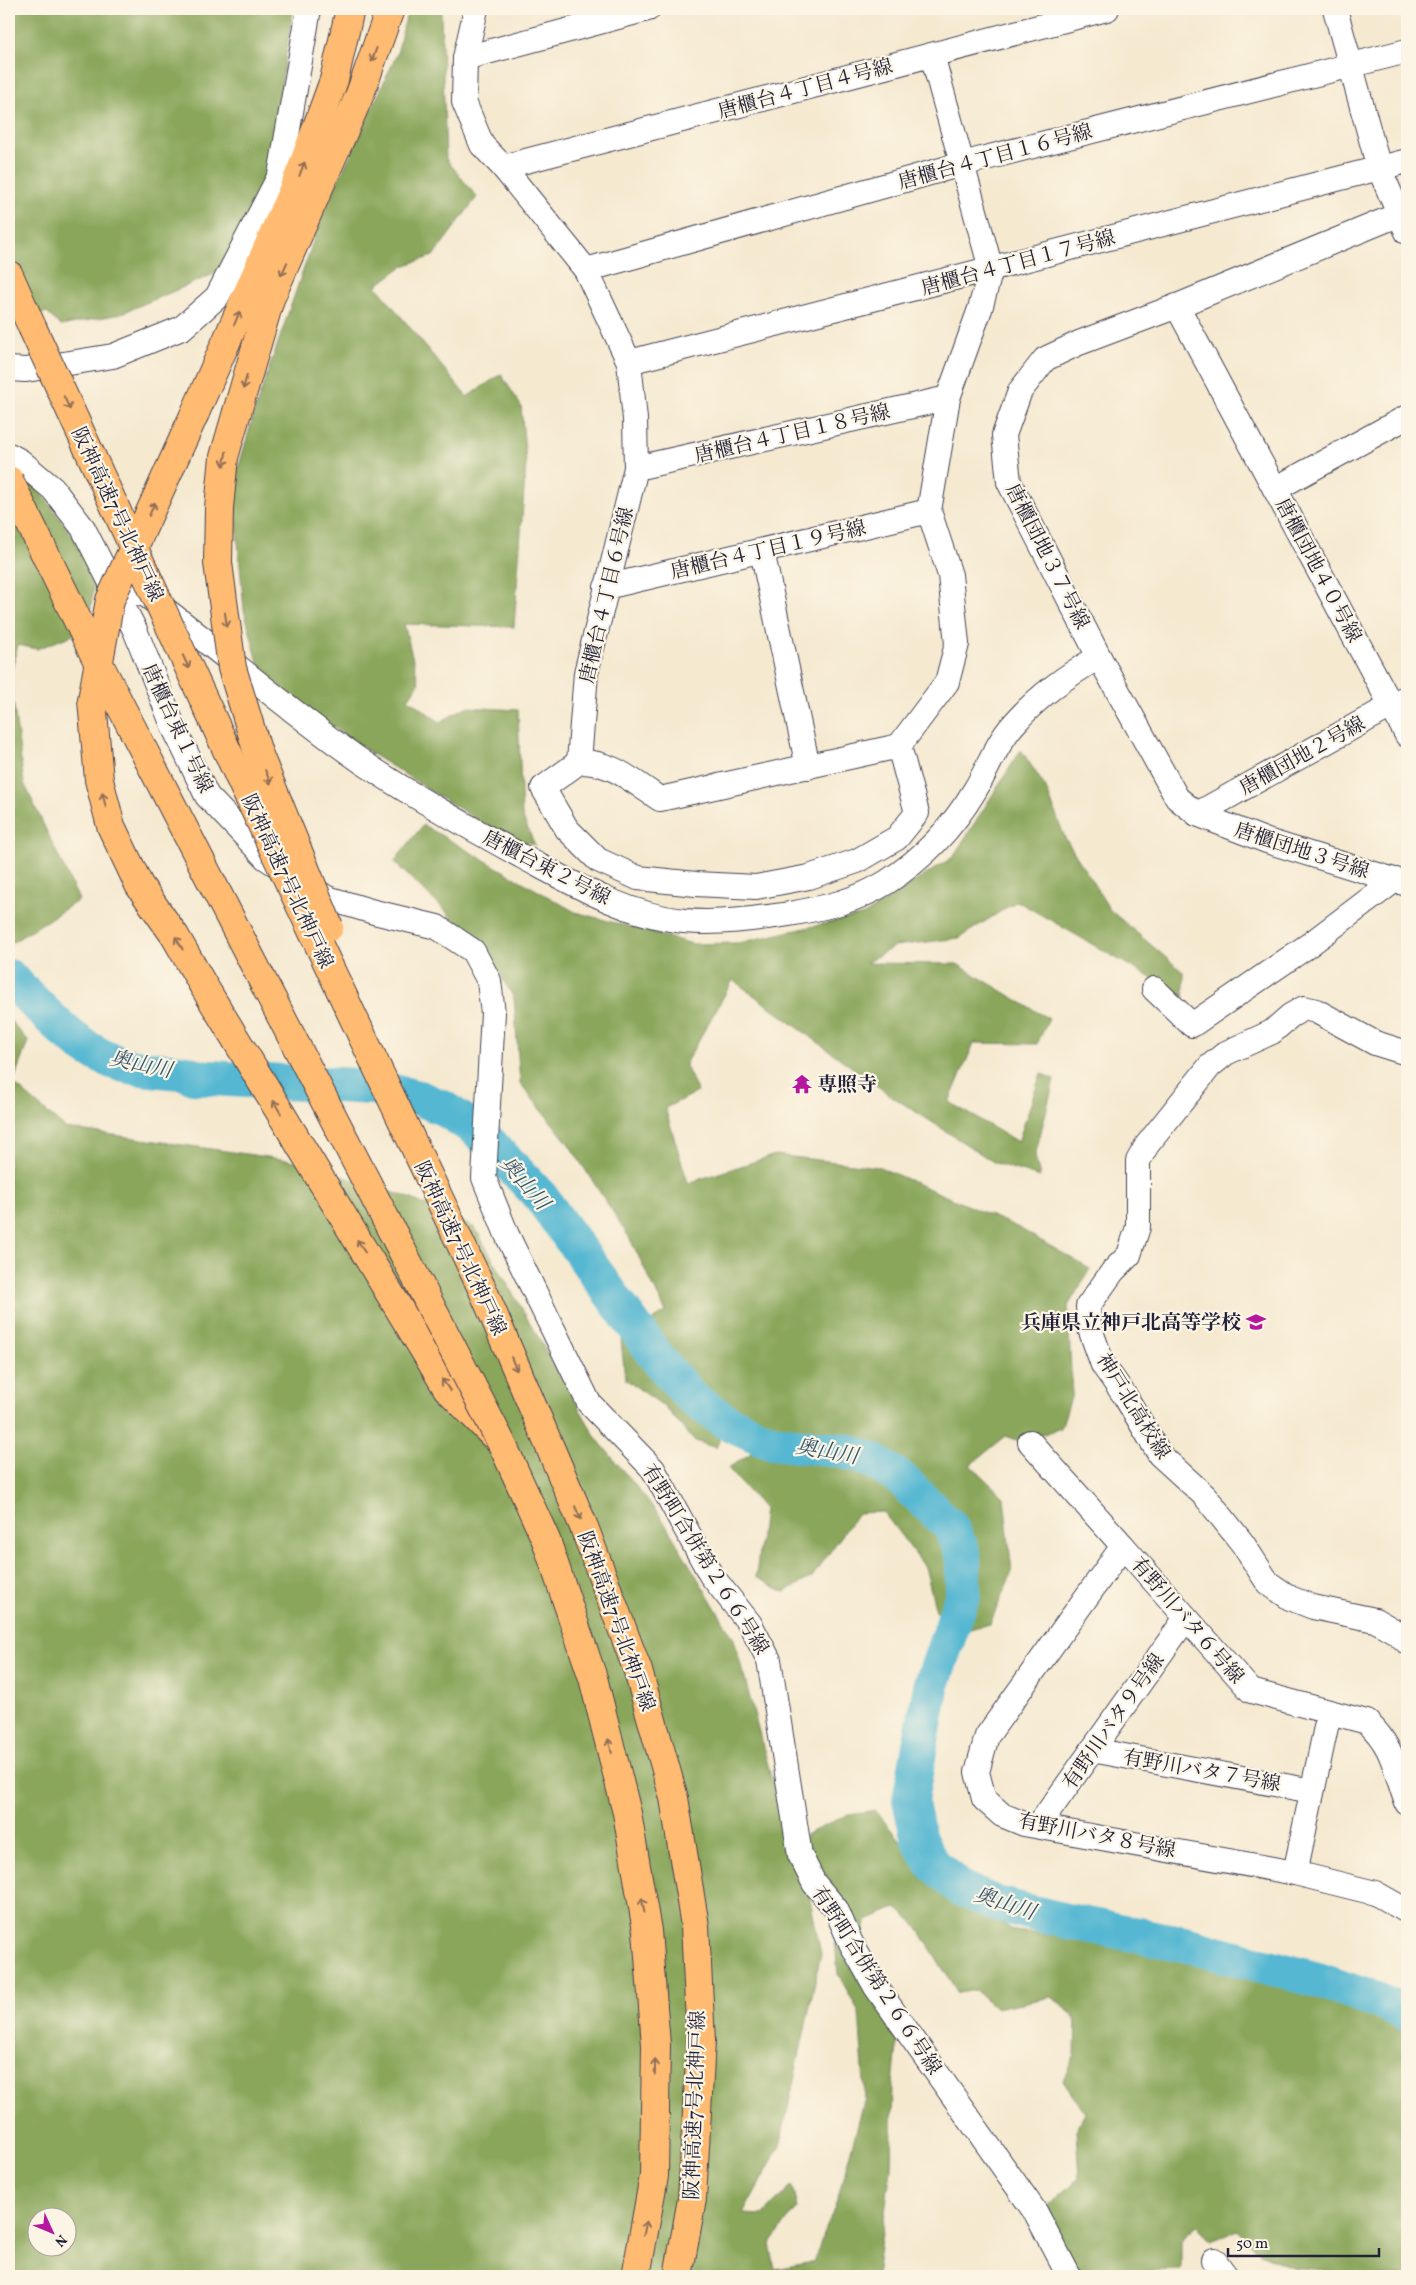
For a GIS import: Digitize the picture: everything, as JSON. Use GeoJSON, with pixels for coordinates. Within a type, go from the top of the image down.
{"type":"FeatureCollection","features":[{"type":"Feature","properties":{"kind":"highway"},"geometry":{"type":"LineString","coordinates":[[350,9],[334,80],[299,176],[195,414],[110,600],[92,700],[99,780],[112,826],[139,885],[175,936],[447,1388],[503,1446]]}},
{"type":"Feature","properties":{"kind":"highway"},"geometry":{"type":"LineString","coordinates":[[390,9],[360,94],[270,299],[224,457],[219,508],[218,563],[232,668],[258,753],[447,1216]]}},
{"type":"Feature","properties":{"kind":"highway","name":"阪神高速7号北神戸線"},"geometry":{"type":"LineString","coordinates":[[9,275],[246,792],[485,1295],[584,1527],[638,1670],[674,1798],[695,1926],[701,2041],[692,2199],[678,2276]]}},
{"type":"Feature","properties":{"kind":"highway","name":"阪神高速7号北神戸線"},"geometry":{"type":"LineString","coordinates":[[9,480],[108,682],[503,1446],[546,1540],[593,1678],[627,1813],[647,1931],[656,2045],[654,2176],[636,2276]]}},
{"type":"Feature","properties":{"kind":"street"},"geometry":{"type":"LineString","coordinates":[[9,369],[26,370],[113,356],[182,328],[218,297],[280,175],[309,9]]}},
{"type":"Feature","properties":{"kind":"street","name":"唐櫃台４丁目６号線"},"geometry":{"type":"LineString","coordinates":[[476,9],[465,58],[464,102],[482,145],[503,167],[586,270],[628,362],[635,420],[636,468],[586,673],[579,762]]}},
{"type":"Feature","properties":{"kind":"street"},"geometry":{"type":"LineString","coordinates":[[465,58],[648,9]]}},
{"type":"Feature","properties":{"kind":"street","name":"唐櫃台４丁目４号線"},"geometry":{"type":"LineString","coordinates":[[503,167],[932,55],[1046,17],[1107,9]]}},
{"type":"Feature","properties":{"kind":"street"},"geometry":{"type":"LineString","coordinates":[[1335,9],[1349,66],[1379,168],[1404,218]]}},
{"type":"Feature","properties":{"kind":"street","name":"唐櫃台４丁目１６号線"},"geometry":{"type":"LineString","coordinates":[[586,270],[962,164],[1407,51]]}},
{"type":"Feature","properties":{"kind":"street"},"geometry":{"type":"LineString","coordinates":[[899,746],[917,813],[897,838],[857,861],[809,877],[756,886],[638,878],[598,860],[567,829],[543,788],[579,762],[595,762],[607,766],[660,799],[899,746],[947,682],[957,644],[950,575],[929,511],[948,398],[980,309],[991,269],[932,55]]}},
{"type":"Feature","properties":{"kind":"street","name":"唐櫃台４丁目１７号線"},"geometry":{"type":"LineString","coordinates":[[628,362],[1407,161]]}},
{"type":"Feature","properties":{"kind":"street","name":"唐櫃団地３７号線"},"geometry":{"type":"LineString","coordinates":[[1197,814],[1177,798],[1099,657],[1009,482],[1004,435],[1020,391],[1045,359],[1079,342],[1404,218]]}},
{"type":"Feature","properties":{"kind":"street"},"geometry":{"type":"LineString","coordinates":[[1177,306],[1275,489]]}},
{"type":"Feature","properties":{"kind":"street","name":"唐櫃台４丁目１８号線"},"geometry":{"type":"LineString","coordinates":[[636,468],[948,398]]}},
{"type":"Feature","properties":{"kind":"street","name":"唐櫃団地４０号線"},"geometry":{"type":"LineString","coordinates":[[1407,417],[1275,489],[1399,701],[1407,735]]}},
{"type":"Feature","properties":{"kind":"street","name":"唐櫃台東１号線"},"geometry":{"type":"LineString","coordinates":[[9,455],[20,461],[59,497],[83,528],[111,587],[135,630],[174,728],[207,796],[266,858],[327,898],[374,912],[437,927],[473,951],[489,981],[493,1013],[493,1046],[484,1164]]}},
{"type":"Feature","properties":{"kind":"street","name":"唐櫃台４丁目１９号線"},"geometry":{"type":"LineString","coordinates":[[606,587],[929,511]]}},
{"type":"Feature","properties":{"kind":"street"},"geometry":{"type":"LineString","coordinates":[[762,550],[808,767]]}},
{"type":"Feature","properties":{"kind":"street","name":"唐櫃台東２号線"},"geometry":{"type":"LineString","coordinates":[[111,587],[146,595],[344,749],[433,807],[585,891],[640,912],[683,920],[719,922],[824,908],[853,900],[886,882],[918,858],[952,826],[976,788],[994,753],[1017,721],[1061,678],[1099,657]]}},
{"type":"Feature","properties":{"kind":"street","name":"唐櫃団地２号線"},"geometry":{"type":"LineString","coordinates":[[1197,814],[1399,701]]}},
{"type":"Feature","properties":{"kind":"street","name":"唐櫃団地３号線"},"geometry":{"type":"LineString","coordinates":[[1197,814],[1267,841],[1401,882]]}},
{"type":"Feature","properties":{"kind":"street"},"geometry":{"type":"LineString","coordinates":[[1154,989],[1192,1025],[1401,882]]}},
{"type":"Feature","properties":{"kind":"street","name":"神戸北高校線"},"geometry":{"type":"LineString","coordinates":[[1407,1053],[1375,1043],[1316,1011],[1304,1008],[1290,1016],[1272,1032],[1226,1053],[1210,1066],[1147,1145],[1138,1161],[1138,1227],[1129,1255],[1113,1271],[1088,1306],[1089,1326],[1103,1365],[1125,1396],[1160,1455],[1204,1496],[1243,1544],[1268,1583],[1290,1598],[1313,1606],[1375,1620],[1396,1632],[1407,1642]]}},
{"type":"Feature","properties":{"kind":"street","name":"有野町合併第２６６号線"},"geometry":{"type":"LineString","coordinates":[[484,1164],[484,1178],[507,1235],[588,1403],[653,1469],[711,1575],[750,1624],[770,1660],[800,1855],[814,1883],[836,1909],[876,1986],[1036,2213],[1069,2276]]}},
{"type":"Feature","properties":{"kind":"street"},"geometry":{"type":"LineString","coordinates":[[1030,1442],[1124,1546]]}},
{"type":"Feature","properties":{"kind":"street","name":"有野川バタ６号線"},"geometry":{"type":"LineString","coordinates":[[1124,1546],[1251,1691],[1367,1722],[1381,1735],[1390,1749],[1407,1803]]}},
{"type":"Feature","properties":{"kind":"street","name":"有野川バタ８号線"},"geometry":{"type":"LineString","coordinates":[[1124,1546],[987,1736],[977,1772],[984,1799],[1002,1815],[1024,1824],[1039,1825],[1295,1873],[1375,1893],[1407,1911]]}},
{"type":"Feature","properties":{"kind":"street","name":"有野川バタ９号線"},"geometry":{"type":"LineString","coordinates":[[1039,1825],[1186,1618]]}},
{"type":"Feature","properties":{"kind":"street"},"geometry":{"type":"LineString","coordinates":[[1295,1873],[1329,1713]]}},
{"type":"Feature","properties":{"kind":"street","name":"有野川バタ７号線"},"geometry":{"type":"LineString","coordinates":[[1092,1750],[1312,1791]]}},
{"type":"Feature","properties":{"kind":"green space"},"geometry":{"type":"Polygon","coordinates":[[[9,9],[293,9],[268,170],[221,271],[120,314],[61,326],[46,312],[9,327],[9,9]]]}},
{"type":"Feature","properties":{"kind":"green space"},"geometry":{"type":"Polygon","coordinates":[[[408,9],[442,9],[446,159],[477,197],[433,256],[403,266],[376,286],[467,397],[501,374],[521,406],[526,463],[514,627],[404,624],[419,683],[408,699],[440,722],[466,707],[518,710],[522,816],[535,845],[500,834],[372,754],[262,677],[244,610],[233,487],[256,406],[322,216],[397,54],[408,9]]]}},
{"type":"Feature","properties":{"kind":"green space"},"geometry":{"type":"Polygon","coordinates":[[[9,474],[35,484],[96,568],[88,629],[37,649],[18,645],[10,677],[24,783],[79,900],[10,944],[9,947],[9,474]]]}},
{"type":"Feature","properties":{"kind":"green space"},"geometry":{"type":"Polygon","coordinates":[[[1021,750],[1046,788],[1065,838],[1110,910],[1184,973],[1184,997],[1017,901],[959,938],[895,946],[866,963],[957,964],[1049,1019],[1037,1044],[974,1043],[949,1102],[1018,1142],[1041,1073],[1054,1080],[1035,1156],[1040,1177],[995,1163],[887,1093],[733,980],[685,1064],[698,1092],[665,1108],[688,1183],[775,1155],[879,1167],[1019,1228],[1090,1269],[1068,1306],[1072,1394],[1061,1428],[1022,1442],[1006,1436],[970,1465],[1004,1497],[1012,1572],[990,1624],[958,1632],[936,1611],[925,1567],[883,1512],[858,1513],[812,1577],[784,1592],[756,1577],[764,1509],[728,1468],[753,1452],[759,1419],[730,1414],[716,1448],[693,1440],[665,1407],[625,1379],[621,1339],[666,1312],[629,1237],[568,1143],[520,1083],[514,998],[485,949],[394,862],[423,825],[575,912],[693,944],[738,943],[864,915],[953,857],[1021,750]]]}},
{"type":"Feature","properties":{"kind":"green space"},"geometry":{"type":"Polygon","coordinates":[[[9,1019],[28,1041],[13,1083],[65,1128],[295,1161],[410,1198],[475,1228],[597,1439],[661,1517],[734,1639],[783,1821],[809,1894],[821,1954],[780,2145],[743,2214],[763,2215],[792,2185],[797,2208],[770,2244],[775,2269],[813,2262],[838,2198],[865,2098],[859,2012],[838,1974],[835,1942],[899,2029],[893,2083],[891,2168],[876,2276],[9,2276],[9,1019]]]}},
{"type":"Feature","properties":{"kind":"green space"},"geometry":{"type":"Polygon","coordinates":[[[875,1810],[906,1848],[957,1898],[1015,1931],[1187,1951],[1365,2003],[1407,2024],[1407,2276],[1336,2276],[1320,2269],[1294,2268],[1260,2254],[1237,2230],[1211,2240],[1197,2226],[1181,2240],[1181,2270],[1143,2271],[1139,2276],[1078,2276],[1045,2209],[1079,2178],[1076,2130],[1085,2113],[1063,2080],[1075,2054],[1076,2018],[1052,1997],[996,2008],[975,1990],[958,1993],[914,1922],[896,1908],[867,1920],[861,1939],[801,1837],[845,1816],[875,1810]]]}},
{"type":"Feature","properties":{"kind":"waterway","name":"奥山川"},"geometry":{"type":"LineString","coordinates":[[9,977],[49,1017],[78,1042],[94,1052],[129,1066],[187,1073],[193,1077],[373,1087],[419,1098],[443,1108],[477,1130],[540,1196],[661,1363],[693,1399],[729,1423],[772,1442],[844,1451],[872,1460],[901,1479],[950,1526],[963,1553],[963,1594],[931,1687],[910,1800],[919,1840],[933,1864],[960,1888],[996,1904],[1066,1921],[1184,1944],[1321,1981],[1388,2004],[1407,2014]]}},
{"type":"Feature","properties":{"kind":"place","name":"専照寺"},"geometry":{"type":"Point","coordinates":[802,1084]}},
{"type":"Feature","properties":{"kind":"place","name":"兵庫県立神戸北高等学校"},"geometry":{"type":"Point","coordinates":[1256,1322]}}]}
